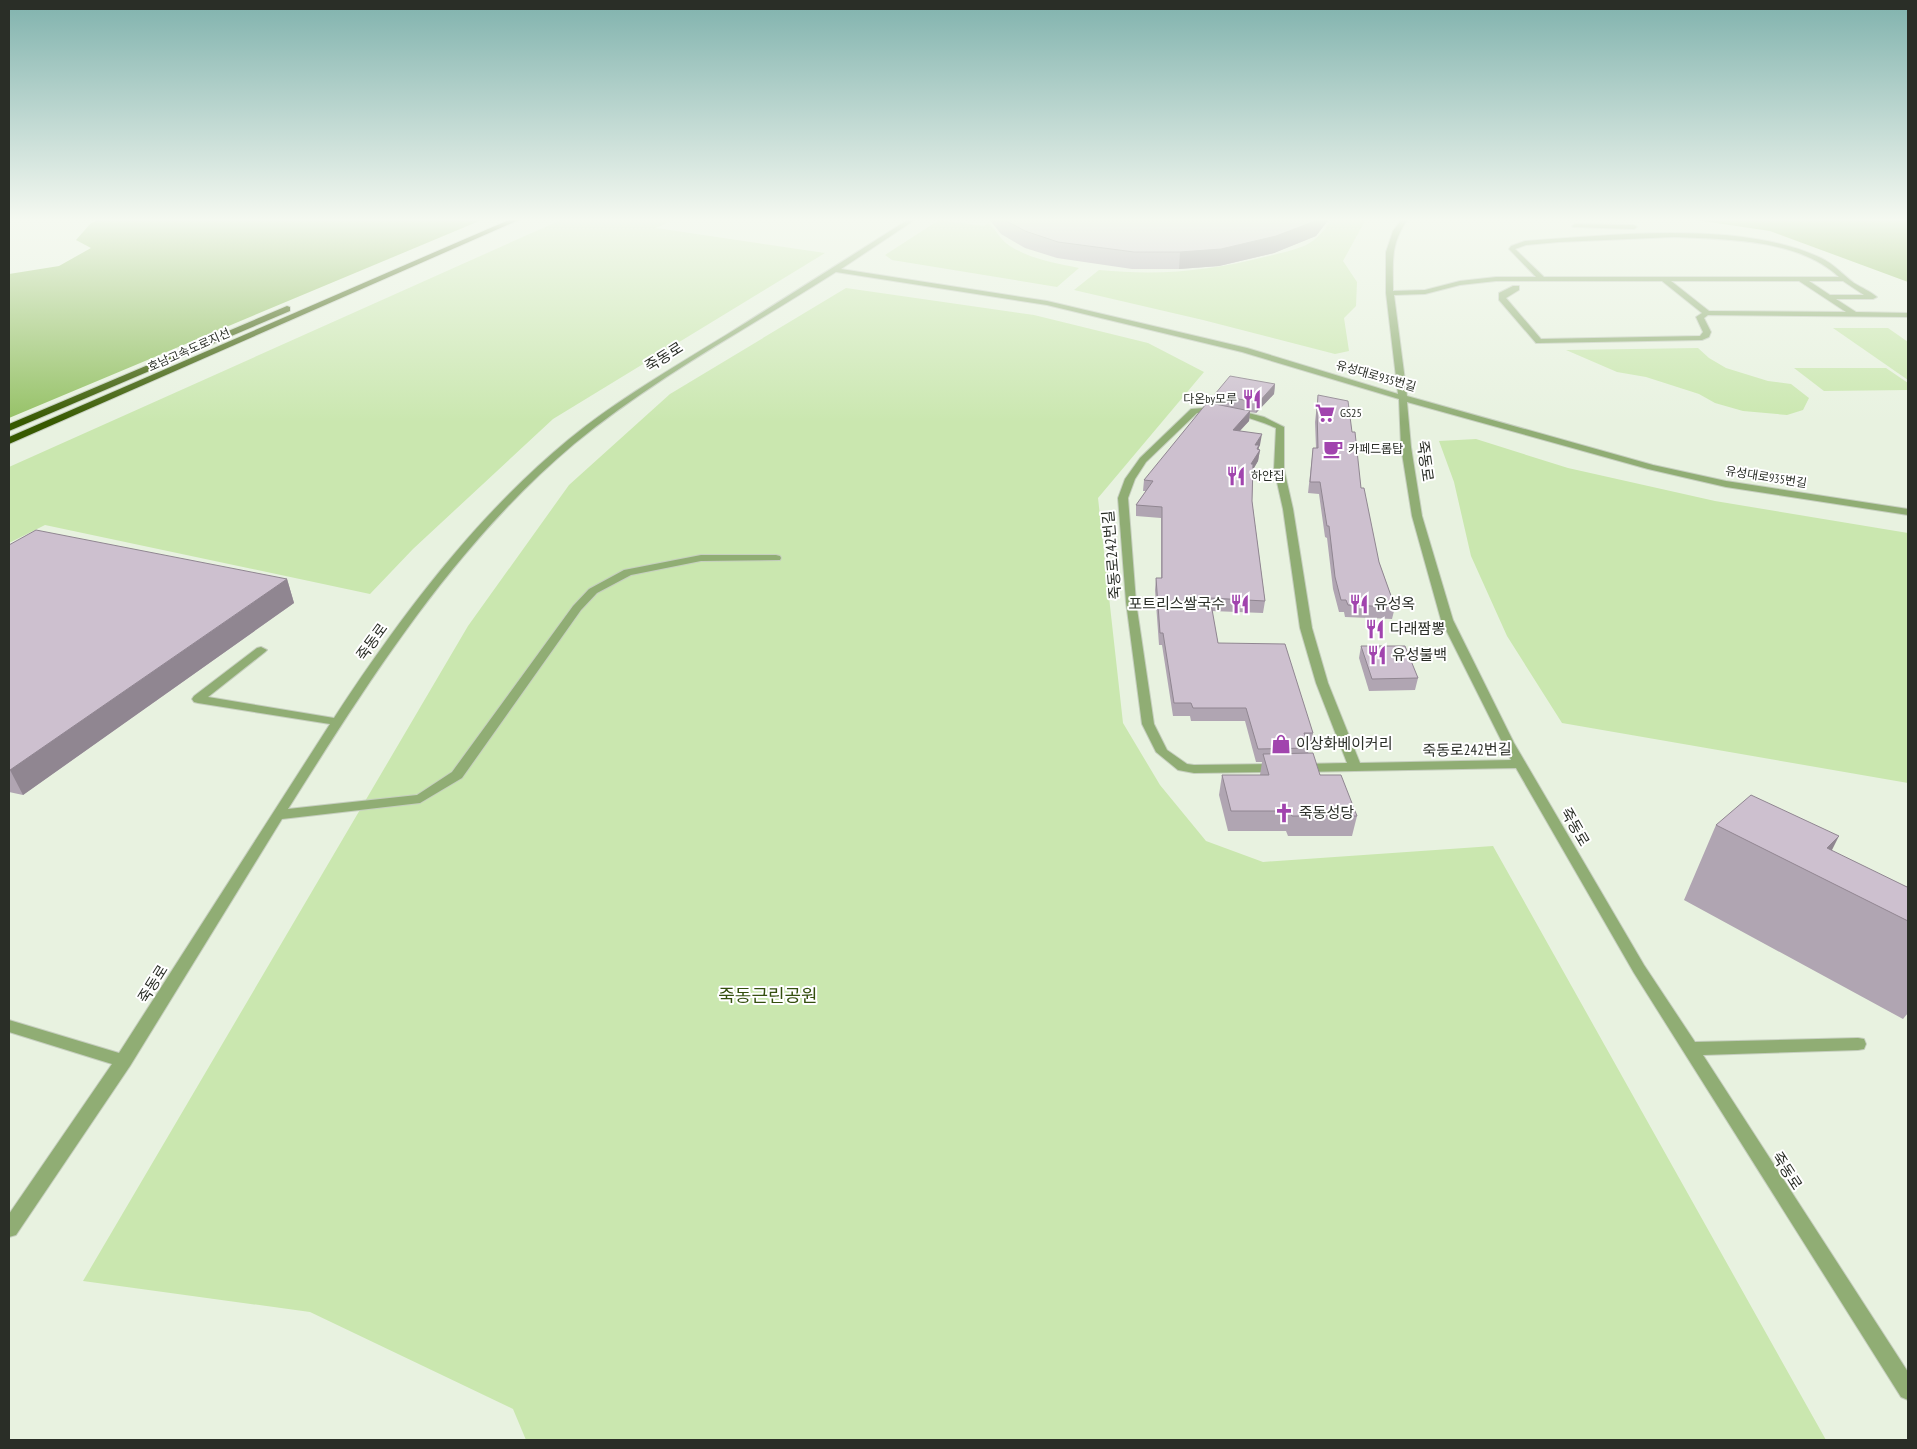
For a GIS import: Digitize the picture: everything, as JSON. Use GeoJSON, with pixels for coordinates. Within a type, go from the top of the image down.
{"type":"FeatureCollection","features":[{"type":"Feature","properties":{"kind":"highway","name":"호남고속도로지선"},"geometry":{"type":"LineString","coordinates":[[9,428],[337,287]]}},
{"type":"Feature","properties":{"kind":"highway","name":"호남고속도로지선"},"geometry":{"type":"LineString","coordinates":[[9,441],[362,287]]}},
{"type":"Feature","properties":{"kind":"street","name":"죽동로"},"geometry":{"type":"LineString","coordinates":[[9,1229],[59,1160],[124,1061],[277,815],[382,655],[451,564],[551,460],[635,394],[809,287]]}},
{"type":"Feature","properties":{"kind":"street","name":"유성대로935번길"},"geometry":{"type":"LineString","coordinates":[[942,287],[1047,303],[1244,350],[1403,398],[1652,467],[1726,484],[1908,512]]}},
{"type":"Feature","properties":{"kind":"street","name":"죽동로"},"geometry":{"type":"LineString","coordinates":[[1390,287],[1403,398],[1406,447],[1416,516],[1447,620],[1520,764],[1638,969],[1908,1390]]}},
{"type":"Feature","properties":{"kind":"street"},"geometry":{"type":"LineString","coordinates":[[1390,293],[1425,292],[1444,287]]}},
{"type":"Feature","properties":{"kind":"street"},"geometry":{"type":"LineString","coordinates":[[1673,287],[1706,313]]}},
{"type":"Feature","properties":{"kind":"street"},"geometry":{"type":"LineString","coordinates":[[1812,287],[1854,314]]}},
{"type":"Feature","properties":{"kind":"street"},"geometry":{"type":"LineString","coordinates":[[1828,297],[1873,297],[1857,287]]}},
{"type":"Feature","properties":{"kind":"street"},"geometry":{"type":"LineString","coordinates":[[1516,288],[1506,292],[1502,295],[1502,298],[1539,341],[1702,338],[1707,332],[1700,317],[1706,313],[1908,315]]}},
{"type":"Feature","properties":{"kind":"street","name":"죽동로242번길"},"geometry":{"type":"LineString","coordinates":[[1354,767],[1322,684],[1306,628],[1288,509],[1279,470],[1280,427],[1265,420],[1214,409],[1194,411],[1144,460],[1130,479],[1123,498],[1131,602],[1148,724],[1162,752],[1183,767],[1194,770],[1520,764]]}},
{"type":"Feature","properties":{"kind":"street"},"geometry":{"type":"LineString","coordinates":[[277,815],[420,799],[458,775],[577,608],[593,591],[628,572],[701,558],[776,558]]}},
{"type":"Feature","properties":{"kind":"street"},"geometry":{"type":"LineString","coordinates":[[260,650],[198,699],[338,722]]}},
{"type":"Feature","properties":{"kind":"street"},"geometry":{"type":"LineString","coordinates":[[9,1026],[124,1061]]}},
{"type":"Feature","properties":{"kind":"street"},"geometry":{"type":"LineString","coordinates":[[1690,1049],[1858,1044]]}},
{"type":"Feature","properties":{"kind":"green space"},"geometry":{"type":"Polygon","coordinates":[[[9,287],[323,287],[9,418],[9,287]]]}},
{"type":"Feature","properties":{"kind":"green space"},"geometry":{"type":"Polygon","coordinates":[[[412,287],[770,287],[553,419],[413,549],[370,594],[45,525],[9,543],[9,467],[412,287]]]}},
{"type":"Feature","properties":{"kind":"green space"},"geometry":{"type":"Polygon","coordinates":[[[1078,287],[1357,287],[1356,306],[1344,318],[1349,351],[1335,354],[1203,320],[1074,290],[1078,287]]]}},
{"type":"Feature","properties":{"kind":"green space","name":"죽동근린공원"},"geometry":{"type":"Polygon","coordinates":[[[846,288],[1034,315],[1148,343],[1204,372],[1098,498],[1123,723],[1160,785],[1206,841],[1263,862],[1493,846],[1826,1440],[526,1440],[513,1409],[310,1312],[83,1281],[468,626],[569,485],[670,394],[846,288]]]}},
{"type":"Feature","properties":{"kind":"green space"},"geometry":{"type":"Polygon","coordinates":[[[1833,328],[1888,328],[1908,342],[1908,380],[1833,328]]]}},
{"type":"Feature","properties":{"kind":"green space"},"geometry":{"type":"Polygon","coordinates":[[[1698,348],[1709,358],[1726,368],[1768,381],[1791,384],[1809,398],[1803,410],[1787,415],[1743,411],[1715,403],[1699,394],[1646,377],[1617,372],[1566,350],[1698,348]]]}},
{"type":"Feature","properties":{"kind":"green space"},"geometry":{"type":"Polygon","coordinates":[[[1794,368],[1886,368],[1908,383],[1908,390],[1824,391],[1794,368]]]}},
{"type":"Feature","properties":{"kind":"green space"},"geometry":{"type":"Polygon","coordinates":[[[1476,439],[1568,468],[1715,501],[1908,533],[1908,783],[1562,723],[1507,636],[1471,556],[1454,482],[1439,441],[1476,439]]]}},
{"type":"Feature","properties":{"kind":"building"},"geometry":{"type":"Polygon","coordinates":[[[1230,376],[1275,384],[1258,403],[1215,394],[1230,376]]]}},
{"type":"Feature","properties":{"kind":"building"},"geometry":{"type":"Polygon","coordinates":[[[1318,395],[1348,401],[1352,432],[1355,432],[1361,488],[1364,488],[1379,562],[1395,607],[1348,605],[1346,600],[1341,600],[1335,577],[1329,526],[1327,526],[1320,482],[1310,482],[1313,448],[1318,448],[1318,395]]]}},
{"type":"Feature","properties":{"kind":"building"},"geometry":{"type":"Polygon","coordinates":[[[1206,404],[1250,411],[1233,430],[1262,434],[1255,445],[1259,445],[1257,449],[1260,450],[1251,464],[1253,464],[1252,501],[1265,601],[1210,598],[1218,643],[1285,644],[1313,733],[1304,733],[1309,748],[1258,749],[1246,708],[1193,708],[1191,703],[1174,703],[1163,633],[1160,633],[1156,578],[1162,578],[1162,507],[1136,505],[1153,481],[1144,480],[1206,404]]]}},
{"type":"Feature","properties":{"kind":"building"},"geometry":{"type":"Polygon","coordinates":[[[36,530],[287,579],[10,770],[9,545],[36,530]]]}},
{"type":"Feature","properties":{"kind":"building"},"geometry":{"type":"Polygon","coordinates":[[[1361,646],[1405,646],[1418,678],[1372,679],[1361,646]]]}},
{"type":"Feature","properties":{"kind":"building"},"geometry":{"type":"Polygon","coordinates":[[[1313,753],[1320,775],[1341,775],[1357,816],[1292,816],[1289,811],[1231,811],[1222,775],[1269,775],[1263,754],[1313,753]]]}},
{"type":"Feature","properties":{"kind":"building"},"geometry":{"type":"Polygon","coordinates":[[[1751,795],[1839,836],[1827,848],[1908,886],[1908,921],[1716,825],[1751,795]]]}},
{"type":"Feature","properties":{"kind":"place","name":"다온by모루"},"geometry":{"type":"Point","coordinates":[1252,399]}},
{"type":"Feature","properties":{"kind":"place","name":"GS25"},"geometry":{"type":"Point","coordinates":[1325,413]}},
{"type":"Feature","properties":{"kind":"place","name":"카페드롭탑"},"geometry":{"type":"Point","coordinates":[1333,449]}},
{"type":"Feature","properties":{"kind":"place","name":"하얀집"},"geometry":{"type":"Point","coordinates":[1236,476]}},
{"type":"Feature","properties":{"kind":"place","name":"포트리스쌀국수"},"geometry":{"type":"Point","coordinates":[1240,604]}},
{"type":"Feature","properties":{"kind":"place","name":"유성옥"},"geometry":{"type":"Point","coordinates":[1359,604]}},
{"type":"Feature","properties":{"kind":"place","name":"다래짬뽕"},"geometry":{"type":"Point","coordinates":[1375,629]}},
{"type":"Feature","properties":{"kind":"place","name":"유성불백"},"geometry":{"type":"Point","coordinates":[1377,655]}},
{"type":"Feature","properties":{"kind":"place","name":"이상화베이커리"},"geometry":{"type":"Point","coordinates":[1281,744]}},
{"type":"Feature","properties":{"kind":"place","name":"죽동성당"},"geometry":{"type":"Point","coordinates":[1284,813]}}]}
